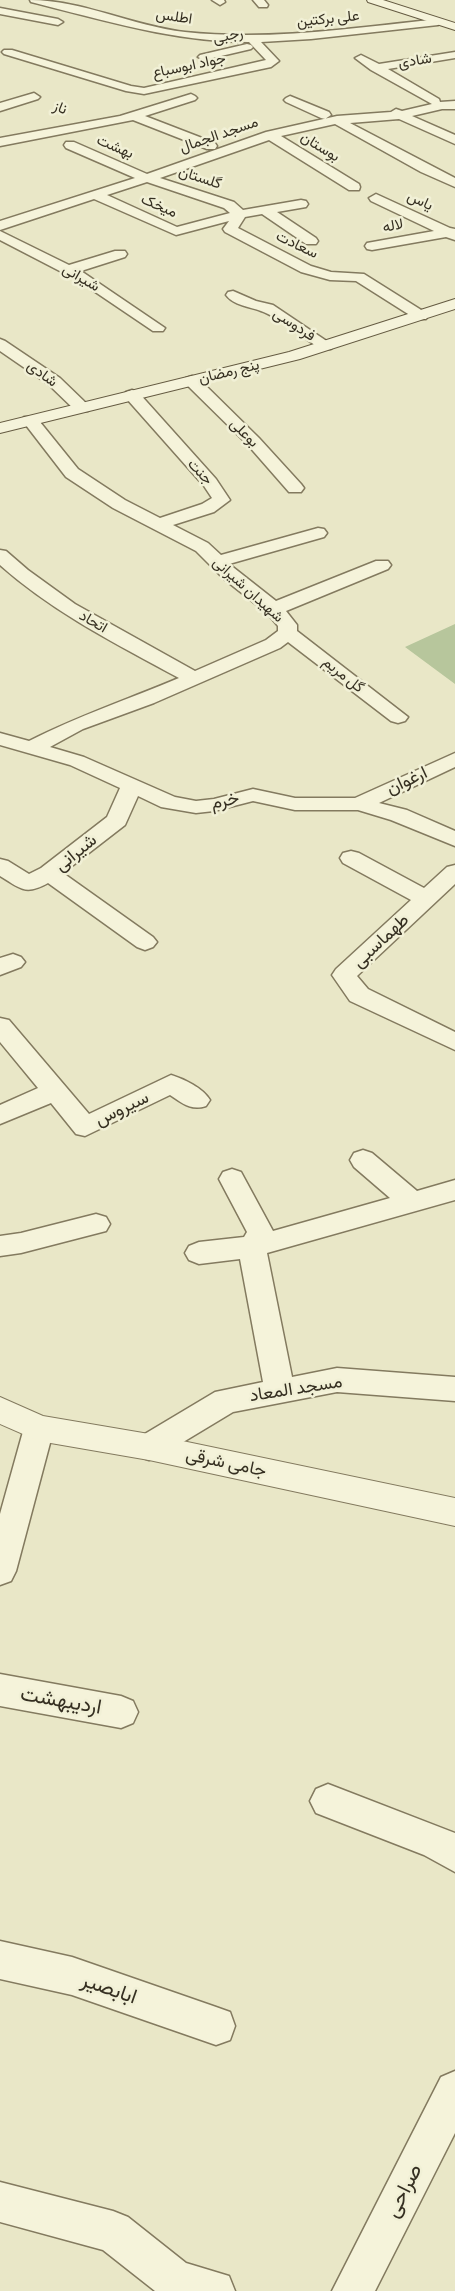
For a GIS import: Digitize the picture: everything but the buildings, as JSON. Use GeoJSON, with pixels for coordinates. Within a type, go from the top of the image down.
{"type":"FeatureCollection","features":[{"type":"Feature","properties":{"kind":"main road"},"geometry":{"type":"LineString","coordinates":[[372,0],[454,26]]}},
{"type":"Feature","properties":{"kind":"main road","name":"پنج رمضان"},"geometry":{"type":"LineString","coordinates":[[0,428],[326,346],[455,304]]}},
{"type":"Feature","properties":{"kind":"main road","name":"جامی شرقی"},"geometry":{"type":"LineString","coordinates":[[0,1410],[40,1428],[149,1447],[455,1512]]}},
{"type":"Feature","properties":{"kind":"street","name":"اطلس"},"geometry":{"type":"LineString","coordinates":[[35,0],[134,25],[194,36],[256,38]]}},
{"type":"Feature","properties":{"kind":"street"},"geometry":{"type":"LineString","coordinates":[[1,12],[58,22]]}},
{"type":"Feature","properties":{"kind":"street","name":"علی برکتین"},"geometry":{"type":"LineString","coordinates":[[256,38],[438,22]]}},
{"type":"Feature","properties":{"kind":"street"},"geometry":{"type":"LineString","coordinates":[[118,31],[134,25]]}},
{"type":"Feature","properties":{"kind":"street"},"geometry":{"type":"LineString","coordinates":[[206,26],[218,37]]}},
{"type":"Feature","properties":{"kind":"street"},"geometry":{"type":"LineString","coordinates":[[367,29],[381,40]]}},
{"type":"Feature","properties":{"kind":"street"},"geometry":{"type":"LineString","coordinates":[[318,34],[333,45]]}},
{"type":"Feature","properties":{"kind":"street"},"geometry":{"type":"LineString","coordinates":[[171,47],[194,36]]}},
{"type":"Feature","properties":{"kind":"street","name":"رجبی"},"geometry":{"type":"LineString","coordinates":[[204,57],[256,38]]}},
{"type":"Feature","properties":{"kind":"street","name":"جواد ابوسباع"},"geometry":{"type":"LineString","coordinates":[[8,57],[24,57],[51,63],[130,89],[144,91],[267,65],[273,62],[256,38]]}},
{"type":"Feature","properties":{"kind":"street","name":"شادی"},"geometry":{"type":"LineString","coordinates":[[375,68],[455,55]]}},
{"type":"Feature","properties":{"kind":"street","name":"شادی"},"geometry":{"type":"LineString","coordinates":[[361,58],[375,68],[435,101]]}},
{"type":"Feature","properties":{"kind":"street"},"geometry":{"type":"LineString","coordinates":[[0,142],[97,124],[209,92],[196,79]]}},
{"type":"Feature","properties":{"kind":"street"},"geometry":{"type":"LineString","coordinates":[[0,107],[34,97]]}},
{"type":"Feature","properties":{"kind":"street","name":"مسجد الجمال"},"geometry":{"type":"LineString","coordinates":[[0,216],[35,202],[134,173],[259,130],[325,115],[395,112],[435,101],[455,99]]}},
{"type":"Feature","properties":{"kind":"street"},"geometry":{"type":"LineString","coordinates":[[290,100],[325,115]]}},
{"type":"Feature","properties":{"kind":"street","name":"مسجد الجمال"},"geometry":{"type":"LineString","coordinates":[[1,232],[153,180],[270,135],[337,120],[455,105]]}},
{"type":"Feature","properties":{"kind":"street"},"geometry":{"type":"LineString","coordinates":[[395,112],[455,140]]}},
{"type":"Feature","properties":{"kind":"street","name":"مسجد الجمال"},"geometry":{"type":"LineString","coordinates":[[132,115],[211,146]]}},
{"type":"Feature","properties":{"kind":"street","name":"ناز"},"geometry":{"type":"LineString","coordinates":[[46,120],[67,129]]}},
{"type":"Feature","properties":{"kind":"street"},"geometry":{"type":"LineString","coordinates":[[337,120],[455,183]]}},
{"type":"Feature","properties":{"kind":"street","name":"بوستان"},"geometry":{"type":"LineString","coordinates":[[270,135],[354,187]]}},
{"type":"Feature","properties":{"kind":"street","name":"بهشت"},"geometry":{"type":"LineString","coordinates":[[70,145],[153,180]]}},
{"type":"Feature","properties":{"kind":"street"},"geometry":{"type":"LineString","coordinates":[[441,176],[455,172]]}},
{"type":"Feature","properties":{"kind":"street","name":"گلستان"},"geometry":{"type":"LineString","coordinates":[[153,180],[229,205],[240,214]]}},
{"type":"Feature","properties":{"kind":"street","name":"میخک"},"geometry":{"type":"LineString","coordinates":[[102,198],[176,231],[240,214],[301,204]]}},
{"type":"Feature","properties":{"kind":"street","name":"یاس"},"geometry":{"type":"LineString","coordinates":[[376,198],[453,233]]}},
{"type":"Feature","properties":{"kind":"street"},"geometry":{"type":"LineString","coordinates":[[265,210],[311,241]]}},
{"type":"Feature","properties":{"kind":"street","name":"سعادت"},"geometry":{"type":"LineString","coordinates":[[240,214],[230,228],[306,270],[330,276],[360,277],[421,316]]}},
{"type":"Feature","properties":{"kind":"street","name":"شیرانی"},"geometry":{"type":"LineString","coordinates":[[1,232],[84,278],[158,328]]}},
{"type":"Feature","properties":{"kind":"street","name":"لاله"},"geometry":{"type":"LineString","coordinates":[[372,246],[453,233]]}},
{"type":"Feature","properties":{"kind":"street"},"geometry":{"type":"LineString","coordinates":[[68,270],[120,254]]}},
{"type":"Feature","properties":{"kind":"street","name":"فردوسی"},"geometry":{"type":"LineString","coordinates":[[233,296],[251,304],[268,308],[326,346]]}},
{"type":"Feature","properties":{"kind":"street","name":"شادی"},"geometry":{"type":"LineString","coordinates":[[0,344],[54,381],[82,408]]}},
{"type":"Feature","properties":{"kind":"street","name":"بوعلی"},"geometry":{"type":"LineString","coordinates":[[192,381],[253,441],[294,488]]}},
{"type":"Feature","properties":{"kind":"street","name":"جنت"},"geometry":{"type":"LineString","coordinates":[[132,395],[168,434],[187,459],[210,482],[221,500],[208,508],[159,524]]}},
{"type":"Feature","properties":{"kind":"street","name":"شهیدان شیرانی"},"geometry":{"type":"LineString","coordinates":[[30,420],[72,473],[119,504],[202,547],[230,575],[274,609],[287,624],[288,633],[273,644],[147,699],[76,725],[33,747]]}},
{"type":"Feature","properties":{"kind":"street"},"geometry":{"type":"LineString","coordinates":[[218,562],[318,533]]}},
{"type":"Feature","properties":{"kind":"street","name":"اتحاد"},"geometry":{"type":"LineString","coordinates":[[0,555],[13,567],[80,615],[194,678]]}},
{"type":"Feature","properties":{"kind":"street"},"geometry":{"type":"LineString","coordinates":[[274,609],[382,565]]}},
{"type":"Feature","properties":{"kind":"street","name":"گل مریم"},"geometry":{"type":"LineString","coordinates":[[288,633],[398,717]]}},
{"type":"Feature","properties":{"kind":"street","name":"خرم"},"geometry":{"type":"LineString","coordinates":[[1,740],[33,747],[77,761],[170,802],[196,807],[214,805],[253,795],[295,804],[359,804],[399,815],[455,839]]}},
{"type":"Feature","properties":{"kind":"street","name":"ارغوان"},"geometry":{"type":"LineString","coordinates":[[359,804],[455,759]]}},
{"type":"Feature","properties":{"kind":"street","name":"شیرانی"},"geometry":{"type":"LineString","coordinates":[[131,786],[117,820],[50,873],[145,942]]}},
{"type":"Feature","properties":{"kind":"street","name":"طهماسبی"},"geometry":{"type":"LineString","coordinates":[[351,858],[426,899]]}},
{"type":"Feature","properties":{"kind":"street"},"geometry":{"type":"LineString","coordinates":[[0,866],[29,884],[50,873]]}},
{"type":"Feature","properties":{"kind":"street","name":"طهماسبی"},"geometry":{"type":"LineString","coordinates":[[455,872],[344,975],[359,995],[455,1042]]}},
{"type":"Feature","properties":{"kind":"street","name":"سیروس"},"geometry":{"type":"LineString","coordinates":[[0,1026],[85,1127],[171,1084],[197,1100]]}},
{"type":"Feature","properties":{"kind":"street"},"geometry":{"type":"LineString","coordinates":[[0,1115],[56,1091]]}},
{"type":"Feature","properties":{"kind":"street"},"geometry":{"type":"LineString","coordinates":[[363,1160],[411,1201]]}},
{"type":"Feature","properties":{"kind":"street"},"geometry":{"type":"LineString","coordinates":[[232,1179],[261,1233],[252,1247],[280,1391]]}},
{"type":"Feature","properties":{"kind":"street"},"geometry":{"type":"LineString","coordinates":[[199,1253],[252,1247],[455,1190]]}},
{"type":"Feature","properties":{"kind":"street"},"geometry":{"type":"LineString","coordinates":[[0,1246],[20,1244],[96,1224]]}},
{"type":"Feature","properties":{"kind":"street","name":"مسجد المعاد"},"geometry":{"type":"LineString","coordinates":[[149,1447],[226,1400],[337,1380],[455,1389]]}},
{"type":"Feature","properties":{"kind":"street"},"geometry":{"type":"LineString","coordinates":[[0,1571],[40,1428]]}},
{"type":"Feature","properties":{"kind":"street","name":"اردیبهشت"},"geometry":{"type":"LineString","coordinates":[[0,1690],[121,1712]]}},
{"type":"Feature","properties":{"kind":"street"},"geometry":{"type":"LineString","coordinates":[[328,1801],[436,1842],[455,1854]]}},
{"type":"Feature","properties":{"kind":"street","name":"ابابصیر"},"geometry":{"type":"LineString","coordinates":[[0,1960],[72,1976],[216,2026]]}},
{"type":"Feature","properties":{"kind":"street","name":"صراحی"},"geometry":{"type":"LineString","coordinates":[[353,2291],[455,2091]]}},
{"type":"Feature","properties":{"kind":"street"},"geometry":{"type":"LineString","coordinates":[[0,2202],[113,2232],[188,2288]]}},
{"type":"Feature","properties":{"kind":"green space"},"geometry":{"type":"Polygon","coordinates":[[[455,624],[455,684],[405,647],[455,624]]]}}]}
